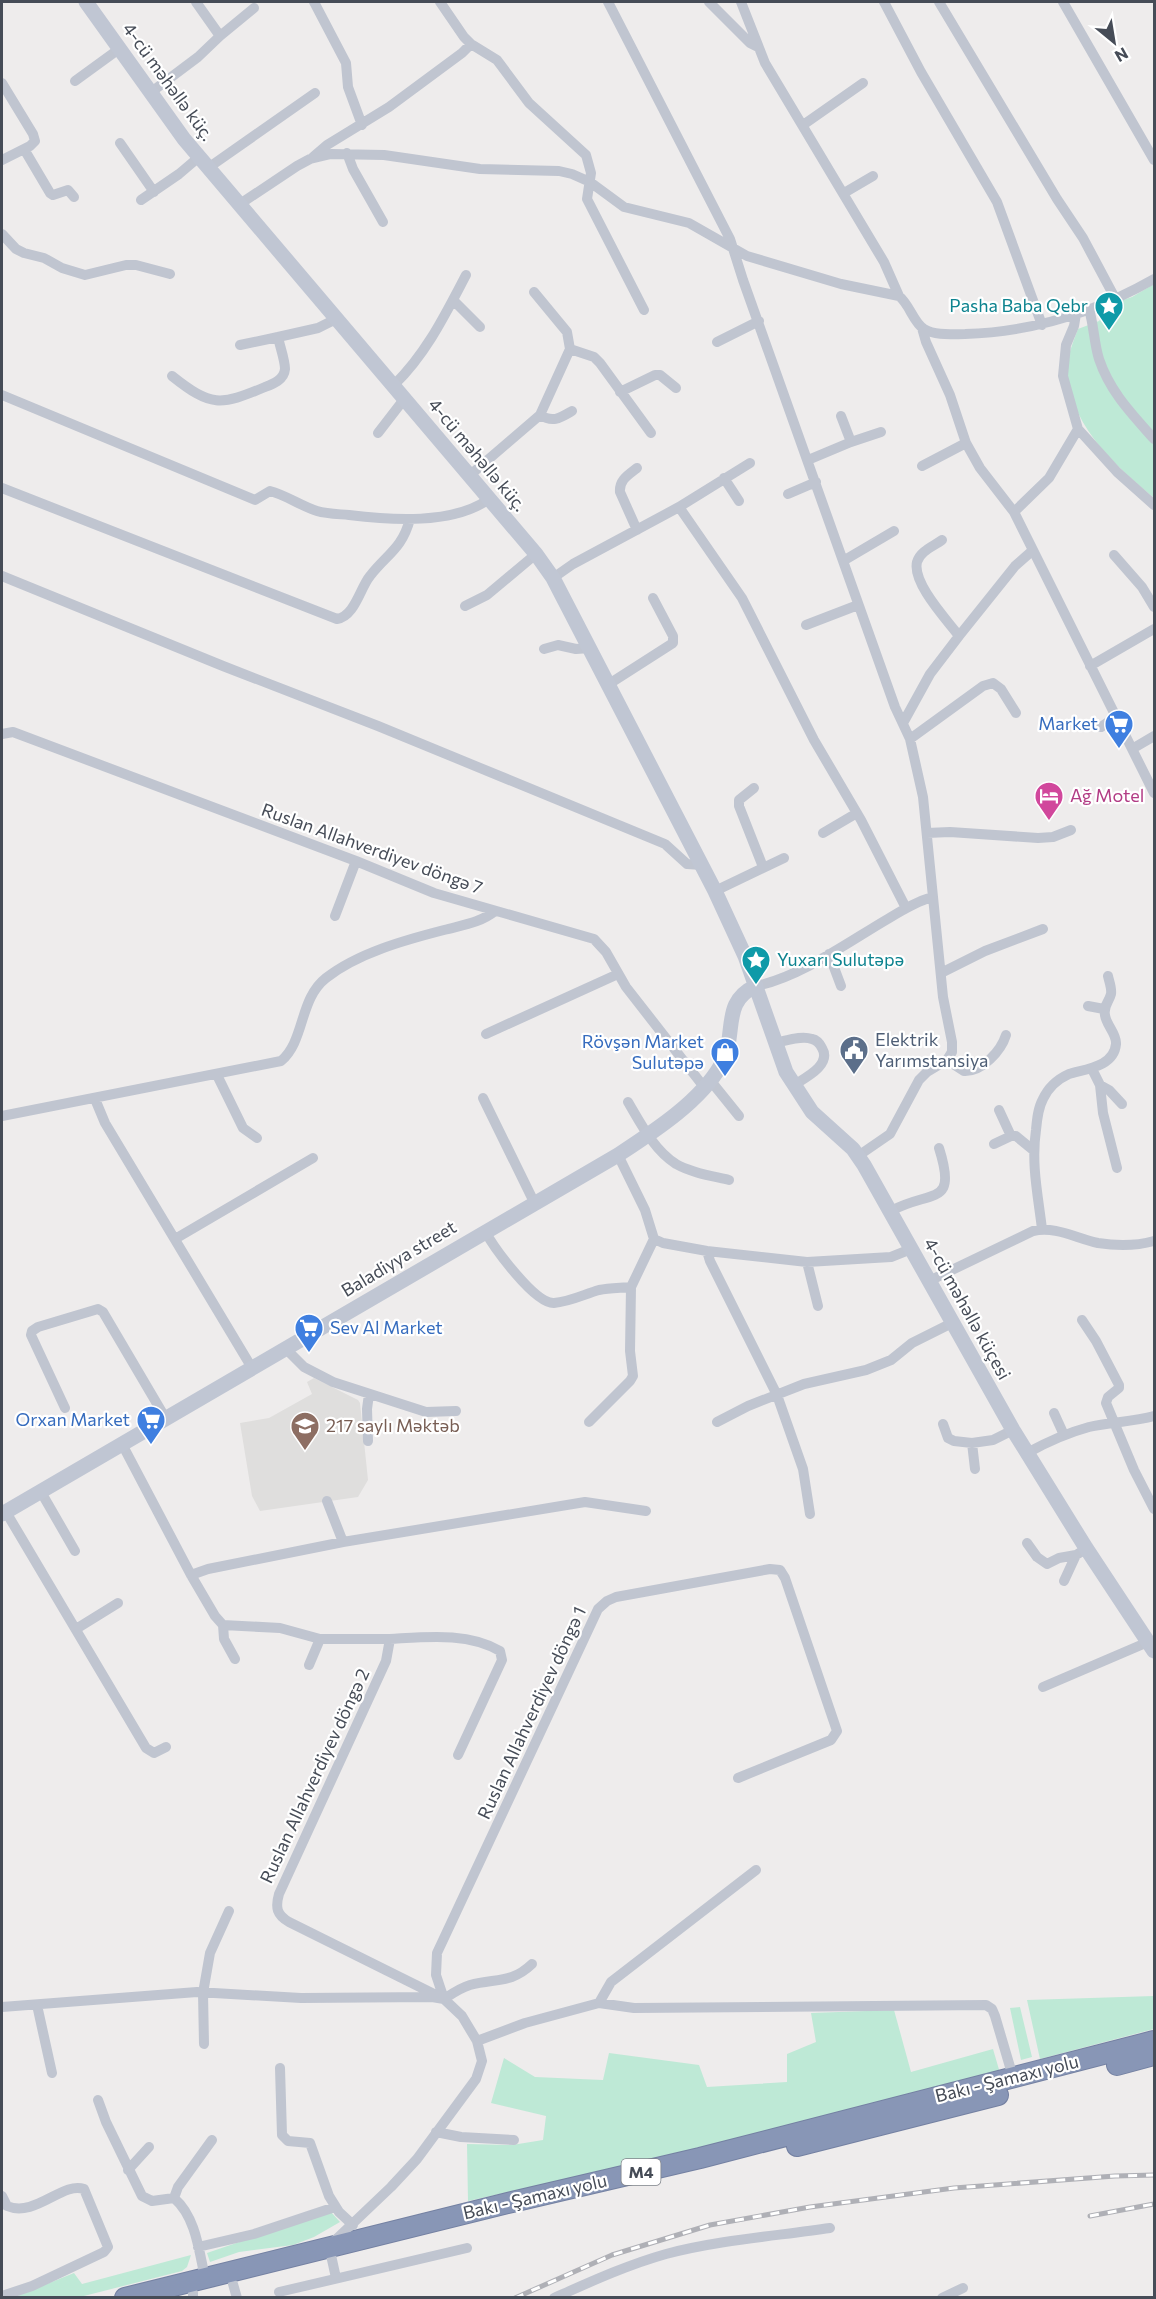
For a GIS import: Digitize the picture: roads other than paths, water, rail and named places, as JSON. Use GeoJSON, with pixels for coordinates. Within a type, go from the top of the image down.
{"type":"FeatureCollection","features":[{"type":"Feature","properties":{"kind":"highway","name":"Bakı - Şamaxı yolu"},"geometry":{"type":"LineString","coordinates":[[188,2296],[235,2291],[332,2262],[523,2199],[700,2158],[1155,2041]]}},
{"type":"Feature","properties":{"kind":"highway","name":"Bakı - Şamaxı yolu"},"geometry":{"type":"LineString","coordinates":[[125,2298],[205,2278],[332,2262],[515,2213],[702,2170],[1155,2055]]}},
{"type":"Feature","properties":{"kind":"street","name":"4-cü məhəllə küç."},"geometry":{"type":"LineString","coordinates":[[86,2],[150,93],[203,162],[405,398],[536,554],[553,578],[715,891],[756,986]]}},
{"type":"Feature","properties":{"kind":"street"},"geometry":{"type":"LineString","coordinates":[[196,2],[220,36]]}},
{"type":"Feature","properties":{"kind":"street"},"geometry":{"type":"LineString","coordinates":[[314,2],[346,63],[348,87],[362,125]]}},
{"type":"Feature","properties":{"kind":"street"},"geometry":{"type":"LineString","coordinates":[[440,2],[471,44],[497,60],[529,103],[579,147],[590,164],[587,194],[590,207],[644,310]]}},
{"type":"Feature","properties":{"kind":"street"},"geometry":{"type":"LineString","coordinates":[[608,2],[725,228],[734,250],[858,605],[910,739],[923,797],[943,997],[952,1052],[947,1060],[927,1072],[919,1080],[890,1134],[858,1156]]}},
{"type":"Feature","properties":{"kind":"street"},"geometry":{"type":"LineString","coordinates":[[709,2],[746,39],[759,47]]}},
{"type":"Feature","properties":{"kind":"street"},"geometry":{"type":"LineString","coordinates":[[741,2],[765,63],[884,262],[899,296],[922,328],[950,395],[966,443],[980,468],[1014,512],[1155,793]]}},
{"type":"Feature","properties":{"kind":"street"},"geometry":{"type":"LineString","coordinates":[[884,2],[921,72],[997,202],[1042,325]]}},
{"type":"Feature","properties":{"kind":"street"},"geometry":{"type":"LineString","coordinates":[[939,2],[1057,199],[1083,238],[1115,298]]}},
{"type":"Feature","properties":{"kind":"street"},"geometry":{"type":"LineString","coordinates":[[1063,2],[1155,160]]}},
{"type":"Feature","properties":{"kind":"street"},"geometry":{"type":"LineString","coordinates":[[150,93],[198,57],[254,8]]}},
{"type":"Feature","properties":{"kind":"street"},"geometry":{"type":"LineString","coordinates":[[240,204],[417,87],[471,44]]}},
{"type":"Feature","properties":{"kind":"street"},"geometry":{"type":"LineString","coordinates":[[75,81],[119,49]]}},
{"type":"Feature","properties":{"kind":"street"},"geometry":{"type":"LineString","coordinates":[[2,83],[35,138],[34,144],[2,160]]}},
{"type":"Feature","properties":{"kind":"street"},"geometry":{"type":"LineString","coordinates":[[803,125],[863,83]]}},
{"type":"Feature","properties":{"kind":"street"},"geometry":{"type":"LineString","coordinates":[[141,200],[315,93]]}},
{"type":"Feature","properties":{"kind":"street"},"geometry":{"type":"LineString","coordinates":[[120,143],[154,192]]}},
{"type":"Feature","properties":{"kind":"street"},"geometry":{"type":"LineString","coordinates":[[24,149],[50,193],[53,195],[69,190],[75,197]]}},
{"type":"Feature","properties":{"kind":"street"},"geometry":{"type":"LineString","coordinates":[[310,159],[347,153],[404,158],[480,169],[559,171],[572,174],[590,182],[624,207],[689,223],[734,250],[763,261],[841,284],[899,296]]}},
{"type":"Feature","properties":{"kind":"street"},"geometry":{"type":"LineString","coordinates":[[347,153],[353,169],[383,222]]}},
{"type":"Feature","properties":{"kind":"street"},"geometry":{"type":"LineString","coordinates":[[844,193],[873,176]]}},
{"type":"Feature","properties":{"kind":"street"},"geometry":{"type":"LineString","coordinates":[[2,234],[24,254],[44,258],[63,268],[85,275],[126,265],[136,265],[170,274]]}},
{"type":"Feature","properties":{"kind":"street"},"geometry":{"type":"LineString","coordinates":[[394,385],[407,372],[430,341],[466,275]]}},
{"type":"Feature","properties":{"kind":"street"},"geometry":{"type":"LineString","coordinates":[[922,328],[939,334],[961,334],[1007,331],[1042,325],[1089,309],[1155,279]]}},
{"type":"Feature","properties":{"kind":"street"},"geometry":{"type":"LineString","coordinates":[[469,476],[540,415],[570,349],[567,332],[534,292]]}},
{"type":"Feature","properties":{"kind":"street"},"geometry":{"type":"LineString","coordinates":[[453,300],[480,327]]}},
{"type":"Feature","properties":{"kind":"street"},"geometry":{"type":"LineString","coordinates":[[1089,309],[1099,360],[1110,384],[1122,403],[1155,439]]}},
{"type":"Feature","properties":{"kind":"street"},"geometry":{"type":"LineString","coordinates":[[1076,314],[1066,345],[1063,376],[1078,429],[1117,472],[1155,505]]}},
{"type":"Feature","properties":{"kind":"street"},"geometry":{"type":"LineString","coordinates":[[240,345],[318,328],[336,319]]}},
{"type":"Feature","properties":{"kind":"street"},"geometry":{"type":"LineString","coordinates":[[717,342],[759,321]]}},
{"type":"Feature","properties":{"kind":"street"},"geometry":{"type":"LineString","coordinates":[[172,376],[194,393],[219,401],[233,401],[282,378],[285,370],[278,337]]}},
{"type":"Feature","properties":{"kind":"street"},"geometry":{"type":"LineString","coordinates":[[570,349],[594,357],[651,433]]}},
{"type":"Feature","properties":{"kind":"street"},"geometry":{"type":"LineString","coordinates":[[620,392],[655,375],[660,375],[676,388]]}},
{"type":"Feature","properties":{"kind":"street"},"geometry":{"type":"LineString","coordinates":[[2,395],[255,500],[270,491],[318,511],[387,519],[410,519],[454,514],[475,507],[489,499]]}},
{"type":"Feature","properties":{"kind":"street"},"geometry":{"type":"LineString","coordinates":[[378,433],[405,398]]}},
{"type":"Feature","properties":{"kind":"street"},"geometry":{"type":"LineString","coordinates":[[540,415],[548,420],[554,420],[572,411]]}},
{"type":"Feature","properties":{"kind":"street"},"geometry":{"type":"LineString","coordinates":[[841,416],[851,442]]}},
{"type":"Feature","properties":{"kind":"street"},"geometry":{"type":"LineString","coordinates":[[1014,512],[1050,478],[1078,429]]}},
{"type":"Feature","properties":{"kind":"street"},"geometry":{"type":"LineString","coordinates":[[808,460],[882,432]]}},
{"type":"Feature","properties":{"kind":"street"},"geometry":{"type":"LineString","coordinates":[[922,466],[966,443]]}},
{"type":"Feature","properties":{"kind":"street"},"geometry":{"type":"LineString","coordinates":[[553,578],[573,564],[679,507],[750,463]]}},
{"type":"Feature","properties":{"kind":"street"},"geometry":{"type":"LineString","coordinates":[[637,468],[622,481],[619,487],[637,530]]}},
{"type":"Feature","properties":{"kind":"street"},"geometry":{"type":"LineString","coordinates":[[724,478],[739,501]]}},
{"type":"Feature","properties":{"kind":"street"},"geometry":{"type":"LineString","coordinates":[[788,494],[816,482]]}},
{"type":"Feature","properties":{"kind":"street"},"geometry":{"type":"LineString","coordinates":[[2,488],[337,619],[344,618],[372,574],[398,546],[410,519]]}},
{"type":"Feature","properties":{"kind":"street"},"geometry":{"type":"LineString","coordinates":[[679,507],[742,598],[814,740],[857,813],[906,908]]}},
{"type":"Feature","properties":{"kind":"street"},"geometry":{"type":"LineString","coordinates":[[843,561],[894,531]]}},
{"type":"Feature","properties":{"kind":"street"},"geometry":{"type":"LineString","coordinates":[[942,540],[921,554],[917,562],[917,574],[922,587],[959,636]]}},
{"type":"Feature","properties":{"kind":"street"},"geometry":{"type":"LineString","coordinates":[[903,723],[930,674],[1015,566],[1032,551]]}},
{"type":"Feature","properties":{"kind":"street"},"geometry":{"type":"LineString","coordinates":[[465,606],[487,595],[536,554]]}},
{"type":"Feature","properties":{"kind":"street"},"geometry":{"type":"LineString","coordinates":[[1114,555],[1142,586],[1155,606]]}},
{"type":"Feature","properties":{"kind":"street"},"geometry":{"type":"LineString","coordinates":[[2,576],[223,666],[347,713],[665,844],[687,864],[702,865]]}},
{"type":"Feature","properties":{"kind":"street"},"geometry":{"type":"LineString","coordinates":[[609,684],[673,643],[673,636],[653,598]]}},
{"type":"Feature","properties":{"kind":"street"},"geometry":{"type":"LineString","coordinates":[[806,625],[858,605]]}},
{"type":"Feature","properties":{"kind":"street"},"geometry":{"type":"LineString","coordinates":[[1090,666],[1155,628]]}},
{"type":"Feature","properties":{"kind":"street"},"geometry":{"type":"LineString","coordinates":[[544,650],[558,645],[585,650],[590,648]]}},
{"type":"Feature","properties":{"kind":"street"},"geometry":{"type":"LineString","coordinates":[[910,739],[983,686],[993,684],[1001,688],[1016,713]]}},
{"type":"Feature","properties":{"kind":"street"},"geometry":{"type":"LineString","coordinates":[[1101,727],[1116,717]]}},
{"type":"Feature","properties":{"kind":"street","name":"Ruslan Allahverdiyev döngə 7"},"geometry":{"type":"LineString","coordinates":[[2,732],[13,732],[356,861],[434,893],[594,939],[600,944],[618,974],[707,1084],[739,1116]]}},
{"type":"Feature","properties":{"kind":"street"},"geometry":{"type":"LineString","coordinates":[[1132,749],[1155,736]]}},
{"type":"Feature","properties":{"kind":"street"},"geometry":{"type":"LineString","coordinates":[[753,788],[739,800],[763,867]]}},
{"type":"Feature","properties":{"kind":"street"},"geometry":{"type":"LineString","coordinates":[[823,833],[857,813]]}},
{"type":"Feature","properties":{"kind":"street"},"geometry":{"type":"LineString","coordinates":[[927,833],[950,832],[1038,838],[1053,837],[1071,830]]}},
{"type":"Feature","properties":{"kind":"street"},"geometry":{"type":"LineString","coordinates":[[715,891],[784,858]]}},
{"type":"Feature","properties":{"kind":"street"},"geometry":{"type":"LineString","coordinates":[[335,916],[356,861]]}},
{"type":"Feature","properties":{"kind":"street"},"geometry":{"type":"LineString","coordinates":[[756,986],[775,981],[829,954],[906,908],[932,897]]}},
{"type":"Feature","properties":{"kind":"street"},"geometry":{"type":"LineString","coordinates":[[2,1116],[274,1064],[286,1056],[310,997],[317,986],[340,969],[357,959],[407,940],[480,920],[495,911]]}},
{"type":"Feature","properties":{"kind":"street"},"geometry":{"type":"LineString","coordinates":[[941,973],[985,951],[1043,929]]}},
{"type":"Feature","properties":{"kind":"street"},"geometry":{"type":"LineString","coordinates":[[829,954],[841,986]]}},
{"type":"Feature","properties":{"kind":"street"},"geometry":{"type":"LineString","coordinates":[[486,1034],[618,974]]}},
{"type":"Feature","properties":{"kind":"street"},"geometry":{"type":"LineString","coordinates":[[1042,1229],[1033,1174],[1033,1149],[1039,1109],[1049,1088],[1058,1080],[1070,1074],[1092,1069],[1113,1053],[1116,1046],[1115,1038],[1106,1020],[1104,1009],[1111,994],[1108,976]]}},
{"type":"Feature","properties":{"kind":"street","name":"4-cü məhəllə küçesi"},"geometry":{"type":"LineString","coordinates":[[756,986],[781,1061],[794,1085],[812,1112],[858,1156],[1081,1552],[1151,1647]]}},
{"type":"Feature","properties":{"kind":"street","name":"Baladiyya street"},"geometry":{"type":"LineString","coordinates":[[4,1513],[618,1155],[648,1135],[707,1084],[719,1068],[728,1050],[737,999],[746,990],[756,986]]}},
{"type":"Feature","properties":{"kind":"street"},"geometry":{"type":"LineString","coordinates":[[1088,1006],[1104,1009]]}},
{"type":"Feature","properties":{"kind":"street"},"geometry":{"type":"LineString","coordinates":[[947,1060],[964,1071],[976,1069],[997,1053],[1006,1035]]}},
{"type":"Feature","properties":{"kind":"street"},"geometry":{"type":"LineString","coordinates":[[775,1043],[804,1038],[813,1039],[825,1052],[824,1060],[819,1068],[794,1085]]}},
{"type":"Feature","properties":{"kind":"street"},"geometry":{"type":"LineString","coordinates":[[1092,1069],[1100,1085],[1103,1113],[1118,1168]]}},
{"type":"Feature","properties":{"kind":"street"},"geometry":{"type":"LineString","coordinates":[[217,1075],[243,1128],[256,1138]]}},
{"type":"Feature","properties":{"kind":"street"},"geometry":{"type":"LineString","coordinates":[[1100,1085],[1109,1090],[1122,1104]]}},
{"type":"Feature","properties":{"kind":"street"},"geometry":{"type":"LineString","coordinates":[[483,1098],[534,1202]]}},
{"type":"Feature","properties":{"kind":"street"},"geometry":{"type":"LineString","coordinates":[[95,1099],[105,1123],[252,1368]]}},
{"type":"Feature","properties":{"kind":"street"},"geometry":{"type":"LineString","coordinates":[[628,1102],[648,1135],[675,1163],[687,1169],[729,1180]]}},
{"type":"Feature","properties":{"kind":"street"},"geometry":{"type":"LineString","coordinates":[[999,1110],[1011,1136]]}},
{"type":"Feature","properties":{"kind":"street"},"geometry":{"type":"LineString","coordinates":[[994,1144],[1016,1136],[1033,1149]]}},
{"type":"Feature","properties":{"kind":"street"},"geometry":{"type":"LineString","coordinates":[[891,1211],[942,1191],[946,1185],[946,1170],[939,1148]]}},
{"type":"Feature","properties":{"kind":"street"},"geometry":{"type":"LineString","coordinates":[[589,1422],[633,1376],[630,1351],[631,1287],[654,1239],[645,1210],[618,1155]]}},
{"type":"Feature","properties":{"kind":"street"},"geometry":{"type":"LineString","coordinates":[[175,1239],[313,1158]]}},
{"type":"Feature","properties":{"kind":"street"},"geometry":{"type":"LineString","coordinates":[[929,1281],[1042,1229],[1053,1229],[1099,1243],[1119,1245],[1155,1241]]}},
{"type":"Feature","properties":{"kind":"street"},"geometry":{"type":"LineString","coordinates":[[484,1232],[538,1297],[548,1303],[557,1303],[602,1289],[631,1287]]}},
{"type":"Feature","properties":{"kind":"street"},"geometry":{"type":"LineString","coordinates":[[654,1239],[663,1243],[707,1251],[807,1262],[891,1257],[911,1249]]}},
{"type":"Feature","properties":{"kind":"street"},"geometry":{"type":"LineString","coordinates":[[707,1251],[777,1395],[803,1469],[810,1514]]}},
{"type":"Feature","properties":{"kind":"street"},"geometry":{"type":"LineString","coordinates":[[807,1262],[818,1306]]}},
{"type":"Feature","properties":{"kind":"street"},"geometry":{"type":"LineString","coordinates":[[65,1408],[31,1335],[32,1331],[38,1327],[98,1309],[103,1312],[166,1419]]}},
{"type":"Feature","properties":{"kind":"street"},"geometry":{"type":"LineString","coordinates":[[1082,1320],[1119,1385],[1119,1388],[1108,1397],[1106,1403],[1137,1476],[1155,1509]]}},
{"type":"Feature","properties":{"kind":"street"},"geometry":{"type":"LineString","coordinates":[[717,1422],[748,1406],[804,1384],[866,1370],[891,1360],[912,1343],[952,1323]]}},
{"type":"Feature","properties":{"kind":"street"},"geometry":{"type":"LineString","coordinates":[[286,1349],[297,1362],[316,1375],[426,1412],[456,1411]]}},
{"type":"Feature","properties":{"kind":"street"},"geometry":{"type":"LineString","coordinates":[[368,1440],[369,1394]]}},
{"type":"Feature","properties":{"kind":"street"},"geometry":{"type":"LineString","coordinates":[[1054,1413],[1064,1435]]}},
{"type":"Feature","properties":{"kind":"street"},"geometry":{"type":"LineString","coordinates":[[1027,1453],[1064,1435],[1090,1427],[1155,1416]]}},
{"type":"Feature","properties":{"kind":"street"},"geometry":{"type":"LineString","coordinates":[[943,1424],[948,1438],[972,1443],[993,1440],[1013,1430]]}},
{"type":"Feature","properties":{"kind":"street"},"geometry":{"type":"LineString","coordinates":[[972,1443],[975,1469]]}},
{"type":"Feature","properties":{"kind":"street"},"geometry":{"type":"LineString","coordinates":[[122,1444],[191,1575],[215,1616],[223,1625],[224,1639],[235,1659]]}},
{"type":"Feature","properties":{"kind":"street"},"geometry":{"type":"LineString","coordinates":[[41,1492],[75,1551]]}},
{"type":"Feature","properties":{"kind":"street"},"geometry":{"type":"LineString","coordinates":[[327,1501],[344,1542]]}},
{"type":"Feature","properties":{"kind":"street"},"geometry":{"type":"LineString","coordinates":[[191,1575],[208,1569],[344,1542],[585,1502],[646,1511]]}},
{"type":"Feature","properties":{"kind":"street"},"geometry":{"type":"LineString","coordinates":[[4,1513],[146,1748],[154,1753],[166,1748]]}},
{"type":"Feature","properties":{"kind":"street"},"geometry":{"type":"LineString","coordinates":[[1027,1543],[1037,1557],[1047,1564],[1081,1552]]}},
{"type":"Feature","properties":{"kind":"street"},"geometry":{"type":"LineString","coordinates":[[1064,1581],[1081,1552]]}},
{"type":"Feature","properties":{"kind":"street","name":"Ruslan Allahverdiyev döngə 1"},"geometry":{"type":"LineString","coordinates":[[444,1999],[436,1975],[437,1953],[598,1609],[607,1601],[616,1597],[770,1569],[780,1570],[785,1578],[837,1731],[831,1740],[738,1778]]}},
{"type":"Feature","properties":{"kind":"street"},"geometry":{"type":"LineString","coordinates":[[76,1629],[118,1604]]}},
{"type":"Feature","properties":{"kind":"street","name":"Ruslan Allahverdiyev döngə 2"},"geometry":{"type":"LineString","coordinates":[[223,1625],[280,1628],[320,1639],[390,1639],[386,1661],[279,1894],[277,1910],[280,1917],[289,1922],[444,1999],[462,2016],[477,2041],[482,2061],[476,2079],[417,2159],[392,2187],[332,2242],[332,2262]]}},
{"type":"Feature","properties":{"kind":"street"},"geometry":{"type":"LineString","coordinates":[[390,1639],[453,1638],[473,1641],[500,1651],[502,1660],[458,1755]]}},
{"type":"Feature","properties":{"kind":"street"},"geometry":{"type":"LineString","coordinates":[[309,1665],[320,1639]]}},
{"type":"Feature","properties":{"kind":"street"},"geometry":{"type":"LineString","coordinates":[[1043,1687],[1151,1647]]}},
{"type":"Feature","properties":{"kind":"street"},"geometry":{"type":"LineString","coordinates":[[599,2003],[612,1982],[756,1870]]}},
{"type":"Feature","properties":{"kind":"street"},"geometry":{"type":"LineString","coordinates":[[204,2044],[203,1993],[210,1953],[229,1911]]}},
{"type":"Feature","properties":{"kind":"street"},"geometry":{"type":"LineString","coordinates":[[2,2007],[203,1993],[301,1998],[432,1997],[444,1999],[470,1985],[512,1978],[521,1974],[532,1964]]}},
{"type":"Feature","properties":{"kind":"street"},"geometry":{"type":"LineString","coordinates":[[477,2041],[514,2026],[599,2003],[634,2008],[986,2005],[992,2009],[995,2016],[1013,2077]]}},
{"type":"Feature","properties":{"kind":"street"},"geometry":{"type":"LineString","coordinates":[[37,2006],[52,2073]]}},
{"type":"Feature","properties":{"kind":"street"},"geometry":{"type":"LineString","coordinates":[[280,2068],[282,2135],[288,2141],[310,2143],[329,2196],[335,2207],[352,2225]]}},
{"type":"Feature","properties":{"kind":"street"},"geometry":{"type":"LineString","coordinates":[[98,2100],[128,2170],[142,2196],[152,2200],[174,2198]]}},
{"type":"Feature","properties":{"kind":"street"},"geometry":{"type":"LineString","coordinates":[[436,2132],[461,2137],[514,2140]]}},
{"type":"Feature","properties":{"kind":"street"},"geometry":{"type":"LineString","coordinates":[[174,2198],[178,2187],[212,2140]]}},
{"type":"Feature","properties":{"kind":"street"},"geometry":{"type":"LineString","coordinates":[[128,2170],[149,2147]]}},
{"type":"Feature","properties":{"kind":"street"},"geometry":{"type":"LineString","coordinates":[[2,2196],[7,2206],[15,2210],[26,2209],[73,2189],[84,2189],[108,2247],[104,2252],[32,2286],[2,2295]]}},
{"type":"Feature","properties":{"kind":"street"},"geometry":{"type":"LineString","coordinates":[[174,2198],[188,2214],[205,2278]]}},
{"type":"Feature","properties":{"kind":"street"},"geometry":{"type":"LineString","coordinates":[[198,2247],[254,2234],[335,2207]]}},
{"type":"Feature","properties":{"kind":"street"},"geometry":{"type":"LineString","coordinates":[[554,2298],[614,2271],[665,2254],[830,2228]]}},
{"type":"Feature","properties":{"kind":"street"},"geometry":{"type":"LineString","coordinates":[[279,2292],[332,2262],[467,2248]]}},
{"type":"Feature","properties":{"kind":"street"},"geometry":{"type":"LineString","coordinates":[[942,2298],[963,2288]]}},
{"type":"Feature","properties":{"kind":"railway"},"geometry":{"type":"LineString","coordinates":[[515,2298],[612,2255],[710,2225],[810,2207],[954,2188],[1154,2175]]}},
{"type":"Feature","properties":{"kind":"railway"},"geometry":{"type":"LineString","coordinates":[[1090,2216],[1154,2204]]}},
{"type":"Feature","properties":{"kind":"place","name":"Pasha Baba Qebr"},"geometry":{"type":"Point","coordinates":[1109,332]}},
{"type":"Feature","properties":{"kind":"place","name":"Market"},"geometry":{"type":"Point","coordinates":[1119,750]}},
{"type":"Feature","properties":{"kind":"place","name":"Ağ Motel"},"geometry":{"type":"Point","coordinates":[1049,822]}},
{"type":"Feature","properties":{"kind":"place","name":"Yuxarı Sulutəpə"},"geometry":{"type":"Point","coordinates":[756,986]}},
{"type":"Feature","properties":{"kind":"place","name":"Elektrik Yarımstansiya"},"geometry":{"type":"Point","coordinates":[854,1076]}},
{"type":"Feature","properties":{"kind":"place","name":"Rövşən Market Sulutəpə"},"geometry":{"type":"Point","coordinates":[725,1078]}},
{"type":"Feature","properties":{"kind":"place","name":"Sev Al Market"},"geometry":{"type":"Point","coordinates":[309,1354]}},
{"type":"Feature","properties":{"kind":"place","name":"Orxan Market"},"geometry":{"type":"Point","coordinates":[151,1446]}},
{"type":"Feature","properties":{"kind":"place","name":"217 saylı Məktəb"},"geometry":{"type":"Point","coordinates":[305,1452]}}]}
